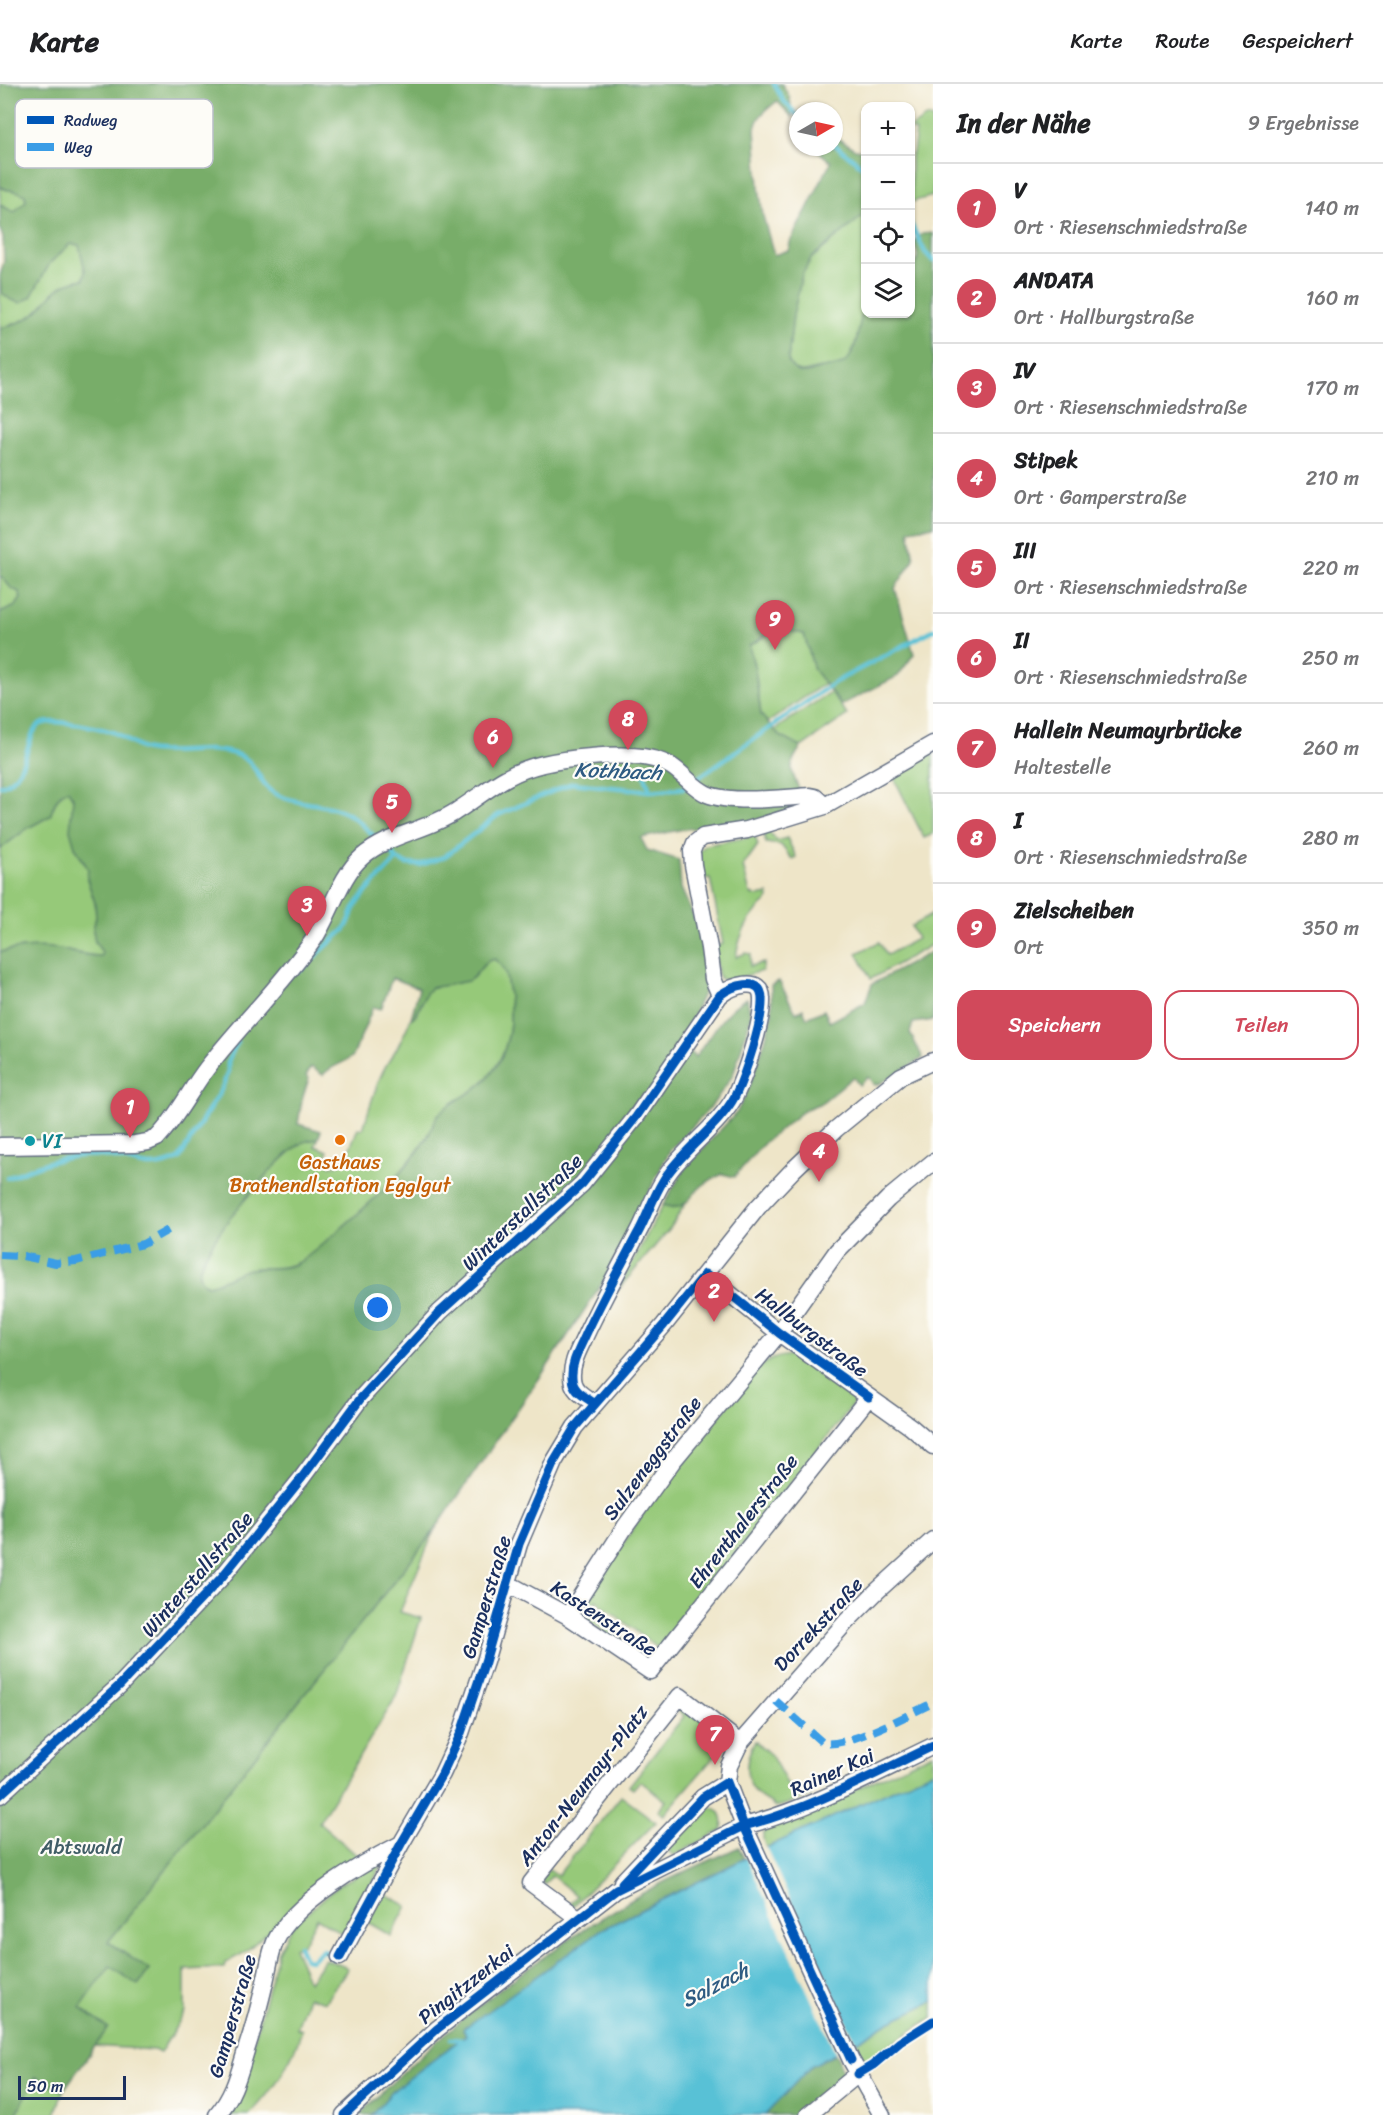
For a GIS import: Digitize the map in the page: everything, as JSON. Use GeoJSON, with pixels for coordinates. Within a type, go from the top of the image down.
{"type":"FeatureCollection","features":[{"type":"Feature","properties":{"kind":"street"},"geometry":{"type":"LineString","coordinates":[[594,1403],[577,1391],[572,1384],[573,1363],[604,1295],[667,1174],[724,1112],[734,1096],[756,1034],[763,998],[756,986],[749,984],[732,986],[720,994],[713,979],[708,939],[693,865],[692,851],[696,843],[703,837],[747,830],[825,806],[933,744]]}},
{"type":"Feature","properties":{"kind":"street"},"geometry":{"type":"LineString","coordinates":[[0,1146],[135,1144],[157,1138],[218,1054],[297,963],[322,925],[360,858],[387,842],[436,824],[495,784],[518,772],[562,761],[591,757],[641,758],[672,767],[693,784],[718,797],[810,796],[815,797],[825,806]]}},
{"type":"Feature","properties":{"kind":"street","name":"Winterstallstraße"},"geometry":{"type":"LineString","coordinates":[[0,1795],[120,1685],[222,1577],[301,1479],[361,1398],[440,1312],[582,1184],[636,1117],[720,994]]}},
{"type":"Feature","properties":{"kind":"street","name":"Gamperstraße"},"geometry":{"type":"LineString","coordinates":[[340,1957],[442,1774],[461,1733],[527,1523],[554,1462],[575,1427],[664,1325],[758,1207],[794,1169],[836,1129],[901,1076],[933,1060]]}},
{"type":"Feature","properties":{"kind":"street","name":"Sulzeneggstraße"},"geometry":{"type":"LineString","coordinates":[[568,1616],[625,1527],[672,1462],[779,1333],[837,1251],[888,1199],[933,1162]]}},
{"type":"Feature","properties":{"kind":"street","name":"Hallburgstraße"},"geometry":{"type":"LineString","coordinates":[[705,1274],[779,1333],[933,1446]]}},
{"type":"Feature","properties":{"kind":"street","name":"Ehrenthalerstraße"},"geometry":{"type":"LineString","coordinates":[[650,1671],[869,1397]]}},
{"type":"Feature","properties":{"kind":"street","name":"Dorrekstraße"},"geometry":{"type":"LineString","coordinates":[[740,1743],[846,1622],[933,1540]]}},
{"type":"Feature","properties":{"kind":"street","name":"Kastenstraße"},"geometry":{"type":"LineString","coordinates":[[507,1583],[568,1616],[650,1671]]}},
{"type":"Feature","properties":{"kind":"street","name":"Anton-Neumayr-Platz"},"geometry":{"type":"LineString","coordinates":[[578,1918],[531,1882],[680,1696],[740,1743]]}},
{"type":"Feature","properties":{"kind":"street"},"geometry":{"type":"LineString","coordinates":[[740,1743],[729,1766],[727,1782],[754,1849],[855,2067],[882,2115]]}},
{"type":"Feature","properties":{"kind":"street","name":"Rainer Kai"},"geometry":{"type":"LineString","coordinates":[[744,1826],[764,1821],[820,1798],[933,1746]]}},
{"type":"Feature","properties":{"kind":"street"},"geometry":{"type":"LineString","coordinates":[[616,1890],[703,1797],[727,1782]]}},
{"type":"Feature","properties":{"kind":"street"},"geometry":{"type":"LineString","coordinates":[[616,1890],[744,1826]]}},
{"type":"Feature","properties":{"kind":"street","name":"Gamperstraße"},"geometry":{"type":"LineString","coordinates":[[217,2115],[224,2107],[235,2085],[258,2012],[274,1945],[280,1933],[288,1922],[335,1881],[401,1844]]}},
{"type":"Feature","properties":{"kind":"street","name":"Pingitzzerkai"},"geometry":{"type":"LineString","coordinates":[[344,2115],[437,2029],[616,1890]]}},
{"type":"Feature","properties":{"kind":"street"},"geometry":{"type":"LineString","coordinates":[[808,2115],[836,2090],[855,2067]]}},
{"type":"Feature","properties":{"kind":"green space","name":"Abtswald"},"geometry":{"type":"Polygon","coordinates":[[[0,84],[782,84],[790,98],[789,114],[777,101],[761,116],[755,129],[763,216],[774,255],[789,250],[790,242],[831,162],[824,156],[843,156],[843,142],[861,150],[861,217],[811,258],[802,275],[793,315],[788,360],[794,369],[802,373],[810,372],[839,365],[848,360],[855,345],[861,318],[915,318],[915,262],[917,258],[915,241],[922,234],[933,233],[933,526],[909,530],[914,559],[895,588],[914,654],[898,676],[841,705],[814,670],[804,634],[777,628],[749,646],[755,669],[761,715],[780,736],[801,747],[792,763],[799,789],[824,799],[741,825],[684,829],[641,838],[647,850],[679,860],[681,888],[702,936],[705,989],[683,1038],[687,1049],[695,1057],[731,1009],[747,998],[751,1017],[733,1075],[711,1107],[670,1150],[603,1282],[434,1531],[108,1942],[149,1970],[138,1985],[110,1966],[80,2008],[108,2028],[63,2091],[36,2077],[16,2115],[0,2115],[0,952],[43,947],[92,956],[101,956],[102,952],[95,942],[93,930],[96,917],[95,903],[87,879],[88,869],[75,847],[70,830],[73,798],[68,790],[59,797],[50,816],[28,828],[0,849],[0,613],[16,606],[21,598],[19,592],[11,588],[0,575],[0,328],[31,316],[60,287],[84,279],[85,270],[79,245],[70,244],[50,263],[31,297],[21,303],[11,300],[1,292],[0,276],[4,261],[0,205],[14,212],[26,201],[22,193],[0,186],[0,84]],[[494,959],[490,960],[468,981],[431,988],[414,1017],[411,1018],[419,988],[392,978],[381,1009],[373,1007],[353,1056],[323,1075],[311,1067],[306,1076],[309,1078],[298,1124],[321,1131],[318,1139],[304,1142],[277,1164],[225,1224],[202,1262],[199,1275],[203,1282],[207,1285],[213,1284],[244,1270],[281,1268],[299,1262],[344,1226],[394,1179],[426,1140],[438,1115],[483,1082],[499,1061],[510,1024],[506,975],[498,962],[494,959]]]}},
{"type":"Feature","properties":{"kind":"green space"},"geometry":{"type":"Polygon","coordinates":[[[927,117],[933,119],[933,196],[915,201],[916,131],[915,125],[927,117]]]}},
{"type":"Feature","properties":{"kind":"green space"},"geometry":{"type":"Polygon","coordinates":[[[0,187],[25,195],[26,201],[14,213],[0,205],[0,187]]]}},
{"type":"Feature","properties":{"kind":"green space"},"geometry":{"type":"Polygon","coordinates":[[[861,217],[862,318],[851,356],[839,366],[799,372],[791,366],[788,360],[793,315],[802,275],[811,259],[861,217]]]}},
{"type":"Feature","properties":{"kind":"green space"},"geometry":{"type":"Polygon","coordinates":[[[70,244],[79,244],[85,270],[84,279],[60,287],[35,313],[0,328],[0,279],[1,292],[31,297],[50,263],[70,244]]]}},
{"type":"Feature","properties":{"kind":"green space"},"geometry":{"type":"Polygon","coordinates":[[[0,575],[11,588],[19,592],[21,598],[16,606],[0,613],[0,575]]]}},
{"type":"Feature","properties":{"kind":"green space"},"geometry":{"type":"Polygon","coordinates":[[[777,628],[804,634],[814,670],[825,683],[767,723],[761,715],[755,669],[749,646],[777,628]]]}},
{"type":"Feature","properties":{"kind":"green space"},"geometry":{"type":"Polygon","coordinates":[[[831,692],[847,715],[801,747],[780,736],[774,730],[831,692]]]}},
{"type":"Feature","properties":{"kind":"green space"},"geometry":{"type":"Polygon","coordinates":[[[933,753],[933,834],[924,838],[893,776],[933,753]]]}},
{"type":"Feature","properties":{"kind":"green space"},"geometry":{"type":"Polygon","coordinates":[[[68,790],[73,798],[74,808],[71,817],[75,847],[88,869],[87,879],[95,903],[96,917],[93,930],[95,942],[102,956],[43,948],[0,952],[0,849],[28,828],[50,816],[59,797],[68,790]]]}},
{"type":"Feature","properties":{"kind":"green space"},"geometry":{"type":"Polygon","coordinates":[[[766,830],[777,841],[787,838],[796,857],[792,859],[781,845],[766,843],[763,831],[766,830]]]}},
{"type":"Feature","properties":{"kind":"green space"},"geometry":{"type":"Polygon","coordinates":[[[755,836],[758,845],[743,866],[750,894],[758,896],[768,894],[769,899],[747,925],[736,957],[746,953],[751,954],[750,966],[764,963],[762,971],[727,981],[719,978],[713,946],[723,944],[710,878],[700,879],[699,851],[706,845],[755,836]]]}},
{"type":"Feature","properties":{"kind":"green space"},"geometry":{"type":"Polygon","coordinates":[[[933,914],[933,944],[871,979],[857,953],[879,942],[887,955],[917,939],[911,926],[933,914]]]}},
{"type":"Feature","properties":{"kind":"green space"},"geometry":{"type":"Polygon","coordinates":[[[933,951],[933,1020],[913,1023],[910,1033],[923,1058],[879,1084],[874,1085],[868,1077],[859,1085],[853,1077],[821,1103],[806,1109],[766,1141],[734,1177],[723,1174],[712,1179],[681,1206],[663,1205],[685,1168],[737,1112],[750,1085],[765,1041],[772,1014],[771,985],[779,981],[796,1013],[803,1009],[807,1018],[824,1010],[830,1022],[865,1003],[872,984],[933,951]]]}},
{"type":"Feature","properties":{"kind":"green space"},"geometry":{"type":"Polygon","coordinates":[[[494,959],[502,966],[506,975],[510,1023],[508,1037],[499,1061],[483,1082],[441,1111],[426,1139],[394,1179],[357,1215],[308,1257],[293,1265],[250,1269],[213,1284],[207,1285],[203,1282],[199,1275],[202,1262],[225,1224],[260,1182],[293,1150],[304,1142],[318,1139],[315,1146],[328,1151],[326,1158],[330,1166],[338,1165],[346,1158],[358,1128],[363,1129],[381,1075],[411,1018],[417,1015],[427,991],[437,986],[469,980],[486,963],[494,959]]]}},
{"type":"Feature","properties":{"kind":"green space"},"geometry":{"type":"Polygon","coordinates":[[[685,1204],[671,1227],[617,1291],[663,1205],[672,1208],[685,1204]]]}},
{"type":"Feature","properties":{"kind":"green space"},"geometry":{"type":"Polygon","coordinates":[[[793,1355],[803,1357],[853,1397],[855,1402],[660,1650],[596,1600],[588,1612],[647,1658],[642,1658],[586,1619],[581,1608],[650,1503],[753,1374],[771,1360],[793,1355]]]}},
{"type":"Feature","properties":{"kind":"green space"},"geometry":{"type":"Polygon","coordinates":[[[434,1531],[400,1612],[421,1618],[396,1697],[319,1822],[361,1859],[277,1929],[264,1935],[244,1953],[225,1963],[224,1968],[185,1970],[185,2012],[160,2053],[154,2050],[95,2046],[107,2028],[80,2008],[110,1965],[138,1985],[149,1970],[108,1942],[434,1531]]]}},
{"type":"Feature","properties":{"kind":"green space"},"geometry":{"type":"Polygon","coordinates":[[[681,1703],[722,1737],[714,1747],[719,1751],[664,1815],[658,1811],[666,1801],[640,1781],[633,1789],[629,1786],[684,1716],[677,1709],[681,1703]]]}},
{"type":"Feature","properties":{"kind":"green space"},"geometry":{"type":"Polygon","coordinates":[[[755,1741],[771,1755],[793,1794],[808,1787],[811,1796],[775,1807],[759,1796],[750,1783],[747,1769],[749,1755],[755,1741]]]}},
{"type":"Feature","properties":{"kind":"green space"},"geometry":{"type":"Polygon","coordinates":[[[933,1753],[933,1771],[766,1848],[763,1833],[770,1829],[933,1753]]]}},
{"type":"Feature","properties":{"kind":"green space"},"geometry":{"type":"Polygon","coordinates":[[[621,1796],[656,1822],[573,1906],[570,1904],[577,1896],[552,1876],[544,1884],[540,1880],[549,1869],[558,1875],[621,1796]]]}},
{"type":"Feature","properties":{"kind":"green space"},"geometry":{"type":"Polygon","coordinates":[[[706,1807],[715,1808],[721,1814],[723,1822],[721,1831],[675,1855],[670,1853],[668,1848],[672,1838],[706,1807]]]}},
{"type":"Feature","properties":{"kind":"green space"},"geometry":{"type":"Polygon","coordinates":[[[739,1847],[744,1859],[601,1930],[463,2030],[466,2035],[394,2090],[372,2115],[359,2115],[422,2054],[456,2025],[562,1944],[648,1890],[739,1847]]]}},
{"type":"Feature","properties":{"kind":"green space"},"geometry":{"type":"Polygon","coordinates":[[[379,1864],[380,1869],[344,1935],[317,1918],[303,1944],[294,1948],[309,1982],[325,1959],[348,1968],[325,2002],[308,1997],[297,2028],[302,2030],[297,2043],[287,2066],[267,2095],[249,2115],[229,2115],[239,2102],[278,1951],[292,1926],[340,1884],[379,1864]]]}},
{"type":"Feature","properties":{"kind":"green space"},"geometry":{"type":"Polygon","coordinates":[[[384,1893],[407,1906],[391,1936],[367,1922],[384,1893]]]}},
{"type":"Feature","properties":{"kind":"green space"},"geometry":{"type":"Polygon","coordinates":[[[933,2001],[933,2017],[888,2046],[872,2062],[864,2061],[856,2042],[889,2022],[933,2001]]]}},
{"type":"Feature","properties":{"kind":"green space"},"geometry":{"type":"Polygon","coordinates":[[[836,2054],[845,2076],[802,2115],[765,2115],[812,2065],[836,2054]]]}},
{"type":"Feature","properties":{"kind":"green space"},"geometry":{"type":"Polygon","coordinates":[[[36,2077],[63,2091],[55,2115],[16,2115],[36,2077]]]}},
{"type":"Feature","properties":{"kind":"water","name":"Salzach"},"geometry":{"type":"Polygon","coordinates":[[[933,1771],[933,2001],[889,2022],[843,2050],[812,2065],[765,2115],[372,2115],[394,2090],[466,2035],[463,2029],[601,1930],[776,1843],[933,1771]]]}},
{"type":"Feature","properties":{"kind":"pier"},"geometry":{"type":"Polygon","coordinates":[[[765,1845],[857,2045],[837,2056],[745,1855],[765,1845]]]}},
{"type":"Feature","properties":{"kind":"waterway"},"geometry":{"type":"LineString","coordinates":[[774,84],[789,106]]}},
{"type":"Feature","properties":{"kind":"waterway"},"geometry":{"type":"LineString","coordinates":[[843,151],[861,165]]}},
{"type":"Feature","properties":{"kind":"waterway"},"geometry":{"type":"LineString","coordinates":[[915,232],[925,252],[933,261]]}},
{"type":"Feature","properties":{"kind":"waterway","name":"Kothbach"},"geometry":{"type":"LineString","coordinates":[[695,780],[835,682],[933,630]]}},
{"type":"Feature","properties":{"kind":"waterway","name":"Kothbach"},"geometry":{"type":"LineString","coordinates":[[0,786],[11,781],[18,773],[37,726],[51,722],[70,723],[113,732],[147,750],[169,752],[214,750],[238,755],[253,766],[271,791],[294,801],[342,811],[359,822],[379,841]]}},
{"type":"Feature","properties":{"kind":"waterway"},"geometry":{"type":"LineString","coordinates":[[642,767],[650,791]]}},
{"type":"Feature","properties":{"kind":"waterway","name":"Kothbach"},"geometry":{"type":"LineString","coordinates":[[385,847],[406,864],[420,865],[444,857],[498,815],[572,783],[650,791],[684,788],[688,785]]}},
{"type":"Feature","properties":{"kind":"waterway"},"geometry":{"type":"LineString","coordinates":[[299,971],[345,929],[359,900],[397,859]]}},
{"type":"Feature","properties":{"kind":"waterway"},"geometry":{"type":"LineString","coordinates":[[7,1178],[42,1165],[77,1156],[102,1156],[148,1166],[167,1164],[179,1159],[222,1088],[228,1072],[228,1061],[237,1042]]}},
{"type":"Feature","properties":{"kind":"waterway"},"geometry":{"type":"LineString","coordinates":[[299,1946],[305,1959],[311,1960],[323,1950],[332,1957]]}},
{"type":"Feature","properties":{"kind":"waterway"},"geometry":{"type":"LineString","coordinates":[[451,2039],[463,2040]]}},
{"type":"Feature","properties":{"kind":"marked path"},"geometry":{"type":"LineString","coordinates":[[0,1255],[23,1256],[56,1263],[76,1261],[143,1244],[168,1230]]}},
{"type":"Feature","properties":{"kind":"marked path"},"geometry":{"type":"LineString","coordinates":[[776,1701],[823,1743],[834,1743],[862,1735],[933,1703]]}},
{"type":"Feature","properties":{"kind":"cycle path"},"geometry":{"type":"LineString","coordinates":[[0,1795],[120,1685],[222,1577],[301,1479],[361,1398],[440,1312],[582,1184],[636,1117],[720,995],[738,986],[752,985],[761,991],[762,1009],[753,1048],[735,1096],[721,1116],[664,1179],[576,1355],[572,1371],[574,1386],[579,1393],[594,1403]]}},
{"type":"Feature","properties":{"kind":"cycle path"},"geometry":{"type":"LineString","coordinates":[[340,1957],[442,1774],[461,1733],[485,1662],[519,1544],[554,1462],[575,1427],[705,1274],[779,1333],[869,1397]]}},
{"type":"Feature","properties":{"kind":"cycle path"},"geometry":{"type":"LineString","coordinates":[[344,2115],[437,2029],[616,1890],[744,1826],[817,1801],[933,1746]]}},
{"type":"Feature","properties":{"kind":"cycle path"},"geometry":{"type":"LineString","coordinates":[[622,1883],[703,1797],[727,1782],[744,1826],[851,2060]]}},
{"type":"Feature","properties":{"kind":"cycle path"},"geometry":{"type":"LineString","coordinates":[[858,2074],[873,2065],[900,2042],[933,2021]]}},
{"type":"Feature","properties":{"kind":"place","name":"Zielscheiben"},"geometry":{"type":"Point","coordinates":[775,650]}},
{"type":"Feature","properties":{"kind":"place","name":"I"},"geometry":{"type":"Point","coordinates":[628,750]}},
{"type":"Feature","properties":{"kind":"place","name":"II"},"geometry":{"type":"Point","coordinates":[493,768]}},
{"type":"Feature","properties":{"kind":"place","name":"III"},"geometry":{"type":"Point","coordinates":[392,833]}},
{"type":"Feature","properties":{"kind":"place","name":"IV"},"geometry":{"type":"Point","coordinates":[307,936]}},
{"type":"Feature","properties":{"kind":"place","name":"V"},"geometry":{"type":"Point","coordinates":[130,1138]}},
{"type":"Feature","properties":{"kind":"place","name":"Gasthaus Brathendlstation Egglgut"},"geometry":{"type":"Point","coordinates":[340,1140]}},
{"type":"Feature","properties":{"kind":"place","name":"VI"},"geometry":{"type":"Point","coordinates":[30,1141]}},
{"type":"Feature","properties":{"kind":"place","name":"Stipek"},"geometry":{"type":"Point","coordinates":[819,1182]}},
{"type":"Feature","properties":{"kind":"place","name":"ANDATA"},"geometry":{"type":"Point","coordinates":[714,1322]}},
{"type":"Feature","properties":{"kind":"place","name":"Hallein Neumayrbrücke"},"geometry":{"type":"Point","coordinates":[715,1765]}}]}
